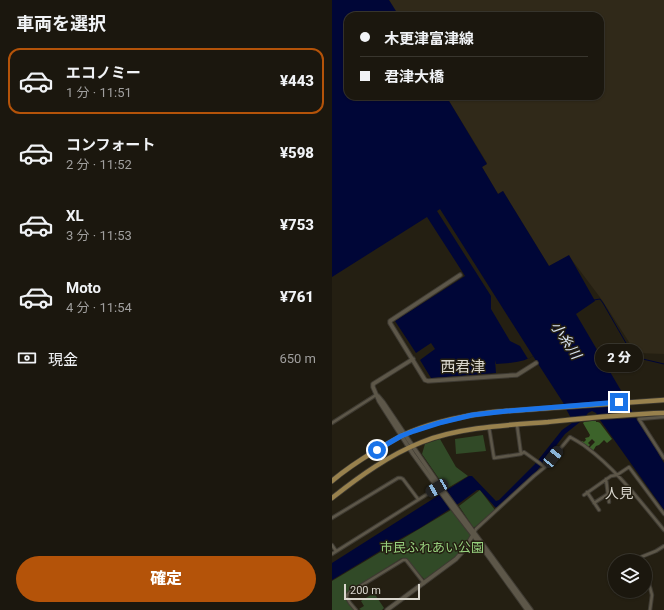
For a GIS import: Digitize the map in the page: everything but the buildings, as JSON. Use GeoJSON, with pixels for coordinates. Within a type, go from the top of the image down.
{"type":"FeatureCollection","features":[{"type":"Feature","properties":{"kind":"main road"},"geometry":{"type":"LineString","coordinates":[[332,481],[345,470],[365,457],[403,436],[439,423],[472,415],[633,401],[664,400]]}},
{"type":"Feature","properties":{"kind":"main road"},"geometry":{"type":"LineString","coordinates":[[332,498],[365,472],[384,461],[426,440],[447,434],[517,424],[664,413]]}},
{"type":"Feature","properties":{"kind":"street"},"geometry":{"type":"LineString","coordinates":[[460,275],[390,321],[425,380],[517,375],[536,364]]}},
{"type":"Feature","properties":{"kind":"street"},"geometry":{"type":"LineString","coordinates":[[412,359],[374,384],[373,387],[377,395],[384,402],[403,436],[437,488],[442,491]]}},
{"type":"Feature","properties":{"kind":"street"},"geometry":{"type":"LineString","coordinates":[[332,423],[377,395]]}},
{"type":"Feature","properties":{"kind":"street"},"geometry":{"type":"LineString","coordinates":[[664,417],[640,418],[664,458]]}},
{"type":"Feature","properties":{"kind":"street"},"geometry":{"type":"LineString","coordinates":[[517,424],[521,454]]}},
{"type":"Feature","properties":{"kind":"street"},"geometry":{"type":"LineString","coordinates":[[489,427],[494,458],[521,454],[524,452],[544,467]]}},
{"type":"Feature","properties":{"kind":"street"},"geometry":{"type":"LineString","coordinates":[[387,610],[456,558],[465,549],[476,530],[544,467],[570,437],[585,446],[617,475],[637,496],[664,530]]}},
{"type":"Feature","properties":{"kind":"street"},"geometry":{"type":"LineString","coordinates":[[410,447],[531,610]]}},
{"type":"Feature","properties":{"kind":"street"},"geometry":{"type":"LineString","coordinates":[[584,495],[606,479],[617,475],[629,467],[664,514]]}},
{"type":"Feature","properties":{"kind":"street"},"geometry":{"type":"LineString","coordinates":[[332,518],[398,478],[403,479],[418,500]]}},
{"type":"Feature","properties":{"kind":"street"},"geometry":{"type":"LineString","coordinates":[[606,479],[609,502]]}},
{"type":"Feature","properties":{"kind":"street"},"geometry":{"type":"LineString","coordinates":[[332,554],[437,488]]}},
{"type":"Feature","properties":{"kind":"street"},"geometry":{"type":"LineString","coordinates":[[587,492],[599,510]]}},
{"type":"Feature","properties":{"kind":"street"},"geometry":{"type":"LineString","coordinates":[[594,503],[608,494]]}},
{"type":"Feature","properties":{"kind":"street"},"geometry":{"type":"LineString","coordinates":[[474,534],[527,610]]}},
{"type":"Feature","properties":{"kind":"street"},"geometry":{"type":"LineString","coordinates":[[332,545],[336,551]]}},
{"type":"Feature","properties":{"kind":"street"},"geometry":{"type":"LineString","coordinates":[[648,554],[664,546]]}},
{"type":"Feature","properties":{"kind":"street"},"geometry":{"type":"LineString","coordinates":[[356,610],[346,596],[402,560],[406,560],[424,583]]}},
{"type":"Feature","properties":{"kind":"street"},"geometry":{"type":"LineString","coordinates":[[650,610],[652,598]]}},
{"type":"Feature","properties":{"kind":"shaded area"},"geometry":{"type":"Polygon","coordinates":[[[389,0],[664,0],[664,354],[636,353],[602,300],[569,256],[549,266],[503,191],[498,194],[482,167],[487,163],[448,100],[604,100],[604,12],[396,12],[389,0]]]}},
{"type":"Feature","properties":{"kind":"green space"},"geometry":{"type":"Polygon","coordinates":[[[592,421],[600,423],[612,439],[607,443],[604,440],[596,446],[593,451],[589,448],[595,442],[592,439],[588,443],[590,445],[588,447],[581,442],[584,442],[586,440],[585,438],[589,437],[590,435],[583,423],[592,421]]]}},
{"type":"Feature","properties":{"kind":"green space"},"geometry":{"type":"Polygon","coordinates":[[[483,435],[486,451],[456,454],[455,439],[483,435]]]}},
{"type":"Feature","properties":{"kind":"green space"},"geometry":{"type":"Polygon","coordinates":[[[440,439],[456,467],[468,476],[446,489],[422,454],[425,444],[440,439]]]}},
{"type":"Feature","properties":{"kind":"green space","name":"市民ふれあい公園"},"geometry":{"type":"Polygon","coordinates":[[[480,490],[495,510],[475,527],[473,527],[459,506],[480,490]]]}},
{"type":"Feature","properties":{"kind":"green space","name":"市民ふれあい公園"},"geometry":{"type":"Polygon","coordinates":[[[451,510],[471,536],[455,557],[425,580],[404,558],[402,558],[344,595],[354,610],[332,610],[332,581],[451,510]]]}},
{"type":"Feature","properties":{"kind":"green space"},"geometry":{"type":"Polygon","coordinates":[[[374,593],[384,608],[382,610],[359,609],[364,606],[361,601],[374,593]]]}},
{"type":"Feature","properties":{"kind":"water","name":"小糸川"},"geometry":{"type":"Polygon","coordinates":[[[332,0],[389,0],[396,12],[344,12],[344,100],[448,100],[487,164],[482,167],[498,194],[503,191],[549,266],[569,255],[595,301],[576,314],[626,399],[564,404],[533,356],[511,363],[496,364],[495,360],[496,373],[431,378],[420,360],[435,349],[431,343],[416,353],[395,321],[465,276],[427,217],[332,277],[332,0]]]}},
{"type":"Feature","properties":{"kind":"water"},"geometry":{"type":"Polygon","coordinates":[[[628,404],[633,413],[598,416],[592,411],[585,417],[571,418],[566,409],[628,404]]]}},
{"type":"Feature","properties":{"kind":"water"},"geometry":{"type":"Polygon","coordinates":[[[636,418],[659,452],[658,453],[664,463],[664,510],[600,420],[636,418]]]}},
{"type":"Feature","properties":{"kind":"water"},"geometry":{"type":"Polygon","coordinates":[[[580,422],[565,434],[533,476],[497,508],[480,490],[477,490],[420,528],[332,580],[332,563],[469,476],[472,476],[496,501],[499,500],[535,464],[562,430],[572,423],[580,422]]]}},
{"type":"Feature","properties":{"kind":"pier"},"geometry":{"type":"Polygon","coordinates":[[[440,209],[533,356],[528,359],[520,346],[510,341],[491,309],[491,296],[437,211],[440,209]]]}},
{"type":"Feature","properties":{"kind":"waterway"},"geometry":{"type":"LineString","coordinates":[[594,300],[600,299],[603,303],[634,357],[664,364]]}},
{"type":"Feature","properties":{"kind":"district","name":"西君津"},"geometry":{"type":"Point","coordinates":[463,367]}},
{"type":"Feature","properties":{"kind":"district","name":"人見"},"geometry":{"type":"Point","coordinates":[619,493]}},
{"type":"Feature","properties":{"kind":"route"},"geometry":{"type":"LineString","coordinates":[[377,450],[401,436],[414,431],[472,415],[619,402]]}}]}
